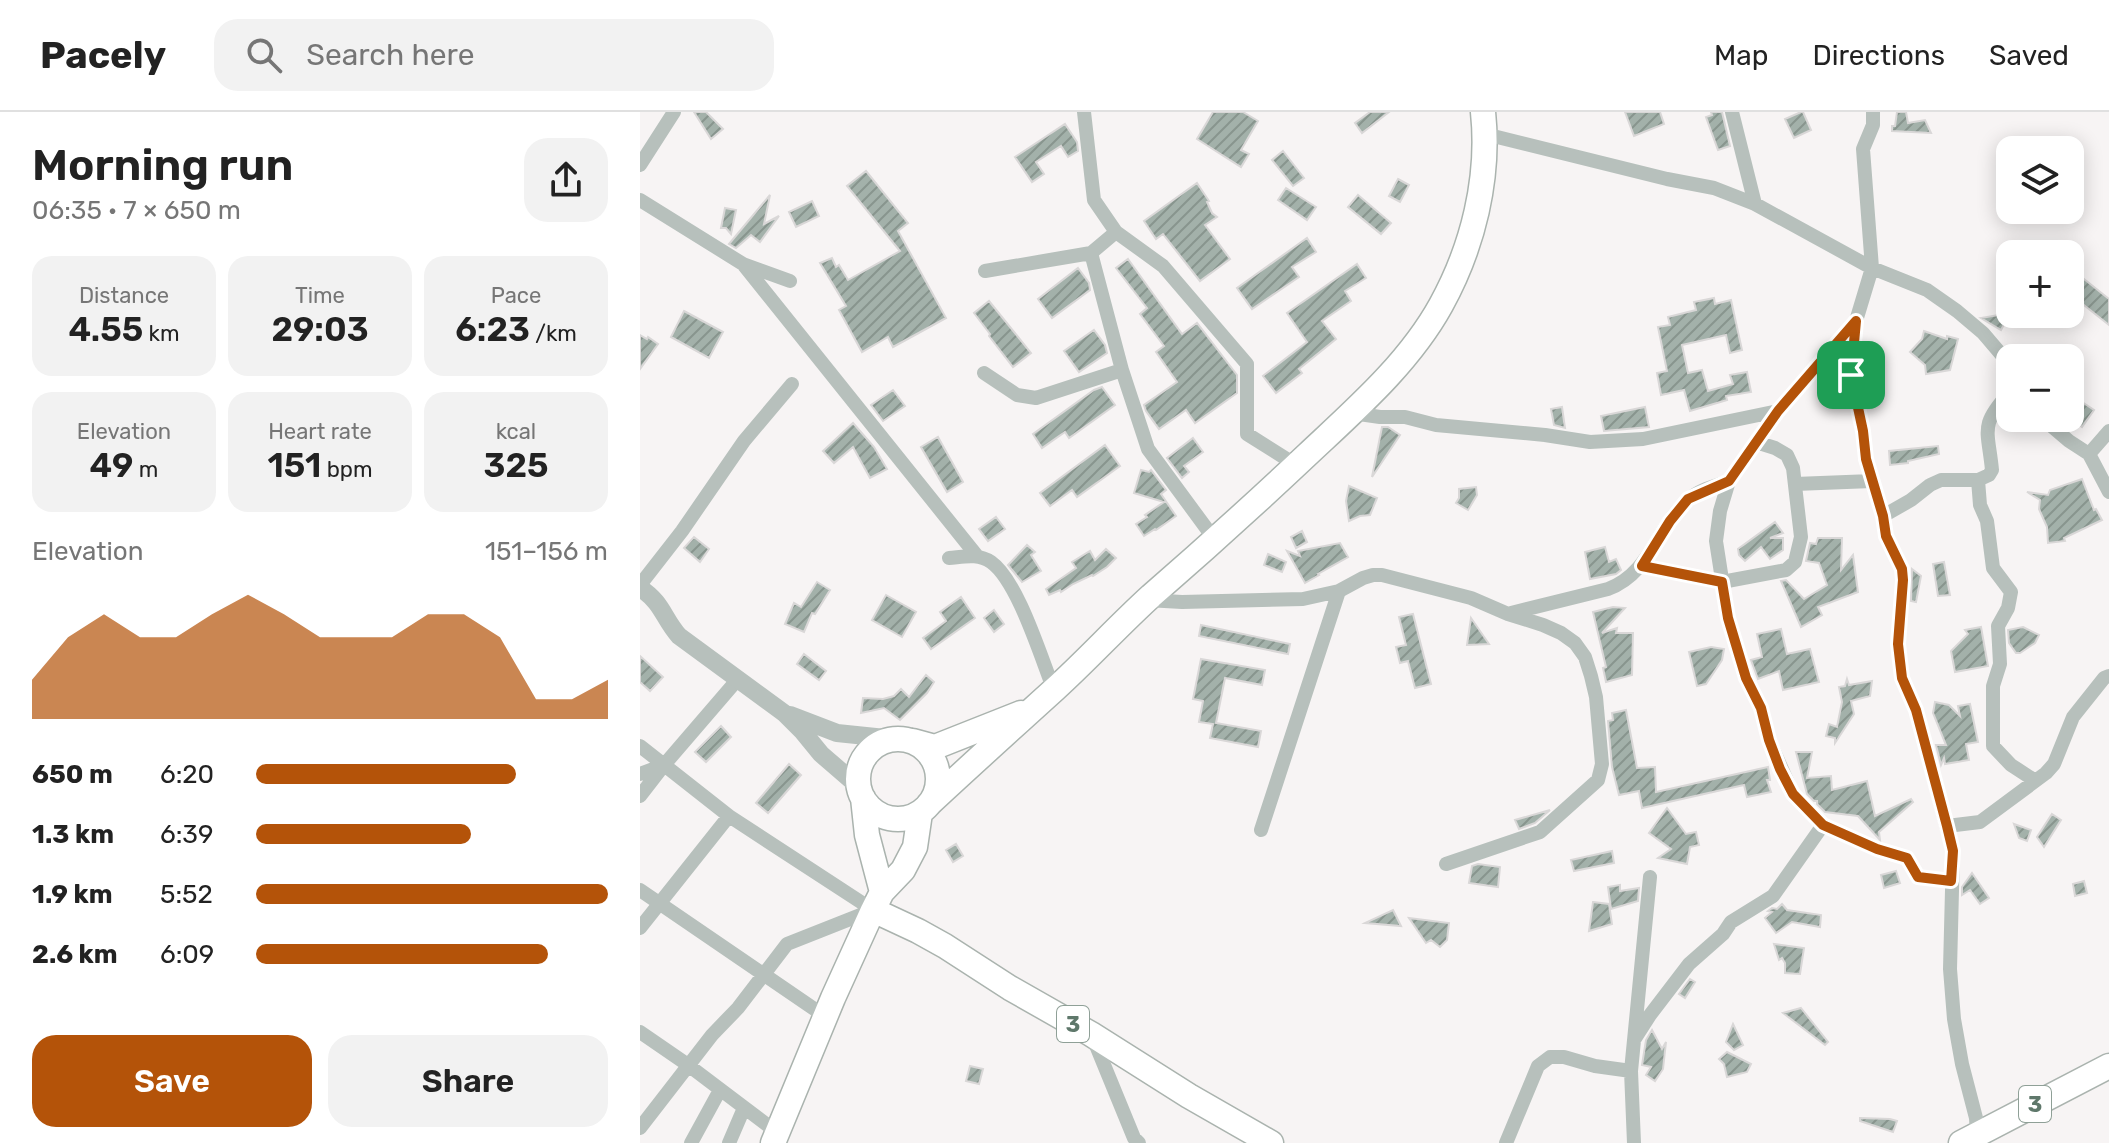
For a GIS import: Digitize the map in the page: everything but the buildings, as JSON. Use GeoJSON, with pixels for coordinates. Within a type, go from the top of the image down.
{"type":"FeatureCollection","features":[{"type":"Feature","properties":{"kind":"highway"},"geometry":{"type":"LineString","coordinates":[[860,792],[871,808],[882,816],[894,819],[908,818],[925,808],[1352,413],[1408,353],[1441,306],[1473,228],[1480,197],[1484,123]]}},
{"type":"Feature","properties":{"kind":"highway"},"geometry":{"type":"LineString","coordinates":[[877,901],[858,772],[871,749],[882,742],[901,740],[935,747],[1030,710]]}},
{"type":"Feature","properties":{"kind":"highway"},"geometry":{"type":"LineString","coordinates":[[775,1138],[877,901],[903,870],[915,847],[925,808],[936,792],[936,766],[929,754],[920,745],[901,740]]}},
{"type":"Feature","properties":{"kind":"highway","name":"3"},"geometry":{"type":"LineString","coordinates":[[877,901],[918,931],[1010,988],[1269,1142]]}},
{"type":"Feature","properties":{"kind":"highway","name":"3"},"geometry":{"type":"LineString","coordinates":[[1969,1139],[2109,1066]]}},
{"type":"Feature","properties":{"kind":"street"},"geometry":{"type":"LineString","coordinates":[[640,165],[674,112]]}},
{"type":"Feature","properties":{"kind":"street"},"geometry":{"type":"LineString","coordinates":[[1084,112],[1094,200],[1116,232],[1163,266],[1247,364],[1247,434],[1296,465]]}},
{"type":"Feature","properties":{"kind":"street"},"geometry":{"type":"LineString","coordinates":[[1732,112],[1755,204]]}},
{"type":"Feature","properties":{"kind":"street"},"geometry":{"type":"LineString","coordinates":[[1873,112],[1873,125],[1863,149],[1872,268],[1856,321],[1851,375],[1886,536],[1902,569],[1898,644],[1902,678],[1916,710],[1953,851],[1950,969],[1954,1019],[1976,1118],[1969,1139]]}},
{"type":"Feature","properties":{"kind":"street"},"geometry":{"type":"LineString","coordinates":[[1484,123],[1667,179],[1714,188],[1755,204],[1872,268],[1927,290],[1957,311],[1996,348]]}},
{"type":"Feature","properties":{"kind":"street"},"geometry":{"type":"LineString","coordinates":[[640,200],[743,264],[790,281]]}},
{"type":"Feature","properties":{"kind":"street"},"geometry":{"type":"LineString","coordinates":[[985,271],[1091,253],[1116,232]]}},
{"type":"Feature","properties":{"kind":"street"},"geometry":{"type":"LineString","coordinates":[[1091,253],[1122,370],[1148,449],[1215,540]]}},
{"type":"Feature","properties":{"kind":"street"},"geometry":{"type":"LineString","coordinates":[[743,264],[977,556]]}},
{"type":"Feature","properties":{"kind":"street"},"geometry":{"type":"LineString","coordinates":[[1856,321],[1778,411],[1729,481],[1720,511],[1716,541],[1728,618],[1746,678],[1761,708],[1780,769],[1793,794],[1823,825],[1877,849],[1907,858],[1918,877],[1951,881]]}},
{"type":"Feature","properties":{"kind":"street"},"geometry":{"type":"LineString","coordinates":[[984,373],[1017,395],[1036,398],[1122,370]]}},
{"type":"Feature","properties":{"kind":"street"},"geometry":{"type":"LineString","coordinates":[[792,384],[744,441],[641,591],[652,596],[661,606],[679,636],[784,713],[860,792]]}},
{"type":"Feature","properties":{"kind":"street"},"geometry":{"type":"LineString","coordinates":[[1883,516],[1941,480],[1984,479],[1992,470],[1987,436],[1990,416],[1996,409]]}},
{"type":"Feature","properties":{"kind":"street"},"geometry":{"type":"LineString","coordinates":[[1352,413],[1405,417],[1436,425],[1590,442],[1643,439],[1778,411]]}},
{"type":"Feature","properties":{"kind":"street"},"geometry":{"type":"LineString","coordinates":[[2089,454],[2109,431]]}},
{"type":"Feature","properties":{"kind":"street"},"geometry":{"type":"LineString","coordinates":[[2058,432],[2089,454],[2109,492]]}},
{"type":"Feature","properties":{"kind":"street"},"geometry":{"type":"LineString","coordinates":[[1642,566],[1722,582],[1786,570],[1795,562],[1801,537],[1793,468],[1787,455],[1756,442]]}},
{"type":"Feature","properties":{"kind":"street"},"geometry":{"type":"LineString","coordinates":[[1978,480],[1993,568],[2011,592],[2008,608],[1998,626],[2000,664],[1993,686],[1993,746],[2011,765],[2034,780]]}},
{"type":"Feature","properties":{"kind":"street"},"geometry":{"type":"LineString","coordinates":[[1508,614],[1621,584],[1642,566],[1688,499],[1729,481]]}},
{"type":"Feature","properties":{"kind":"street"},"geometry":{"type":"LineString","coordinates":[[1795,484],[1872,481]]}},
{"type":"Feature","properties":{"kind":"street"},"geometry":{"type":"LineString","coordinates":[[949,558],[977,556],[991,562],[1003,575],[1029,626],[1054,690]]}},
{"type":"Feature","properties":{"kind":"street"},"geometry":{"type":"LineString","coordinates":[[1147,600],[1303,599],[1339,591],[1363,578],[1382,575],[1454,592],[1543,625],[1575,643],[1585,657],[1597,711],[1602,764],[1598,780],[1540,832],[1446,864]]}},
{"type":"Feature","properties":{"kind":"street"},"geometry":{"type":"LineString","coordinates":[[1261,830],[1339,591]]}},
{"type":"Feature","properties":{"kind":"street"},"geometry":{"type":"LineString","coordinates":[[1947,826],[1980,822],[2046,773],[2054,764],[2073,717],[2104,678],[2109,676]]}},
{"type":"Feature","properties":{"kind":"street"},"geometry":{"type":"LineString","coordinates":[[640,796],[738,679]]}},
{"type":"Feature","properties":{"kind":"street"},"geometry":{"type":"LineString","coordinates":[[784,713],[837,733],[901,740]]}},
{"type":"Feature","properties":{"kind":"street"},"geometry":{"type":"LineString","coordinates":[[640,746],[729,816],[877,901]]}},
{"type":"Feature","properties":{"kind":"street"},"geometry":{"type":"LineString","coordinates":[[640,774],[664,765]]}},
{"type":"Feature","properties":{"kind":"street"},"geometry":{"type":"LineString","coordinates":[[640,928],[729,816]]}},
{"type":"Feature","properties":{"kind":"street"},"geometry":{"type":"LineString","coordinates":[[1634,1040],[1689,964],[1723,934],[1731,922],[1773,896],[1823,825]]}},
{"type":"Feature","properties":{"kind":"street"},"geometry":{"type":"LineString","coordinates":[[1634,1143],[1631,1071],[1650,877]]}},
{"type":"Feature","properties":{"kind":"street"},"geometry":{"type":"LineString","coordinates":[[640,890],[826,1017]]}},
{"type":"Feature","properties":{"kind":"street"},"geometry":{"type":"LineString","coordinates":[[640,1128],[787,944],[877,901]]}},
{"type":"Feature","properties":{"kind":"street"},"geometry":{"type":"LineString","coordinates":[[640,1032],[744,1108],[775,1138]]}},
{"type":"Feature","properties":{"kind":"street"},"geometry":{"type":"LineString","coordinates":[[1091,1034],[1134,1138],[1139,1143]]}},
{"type":"Feature","properties":{"kind":"street"},"geometry":{"type":"LineString","coordinates":[[1506,1143],[1538,1066],[1550,1057],[1631,1071]]}},
{"type":"Feature","properties":{"kind":"street"},"geometry":{"type":"LineString","coordinates":[[691,1143],[720,1090]]}},
{"type":"Feature","properties":{"kind":"street"},"geometry":{"type":"LineString","coordinates":[[729,1143],[744,1108]]}},
{"type":"Feature","properties":{"kind":"route"},"geometry":{"type":"LineString","coordinates":[[1856,321],[1851,375],[1866,459],[1886,536],[1902,569],[1898,644],[1902,678],[1916,710],[1947,826],[1953,851],[1951,881],[1918,877],[1907,858],[1877,849],[1823,825],[1793,794],[1780,769],[1761,708],[1746,678],[1728,618],[1722,582],[1642,566],[1688,499],[1729,481],[1778,411],[1856,321]]}}]}
